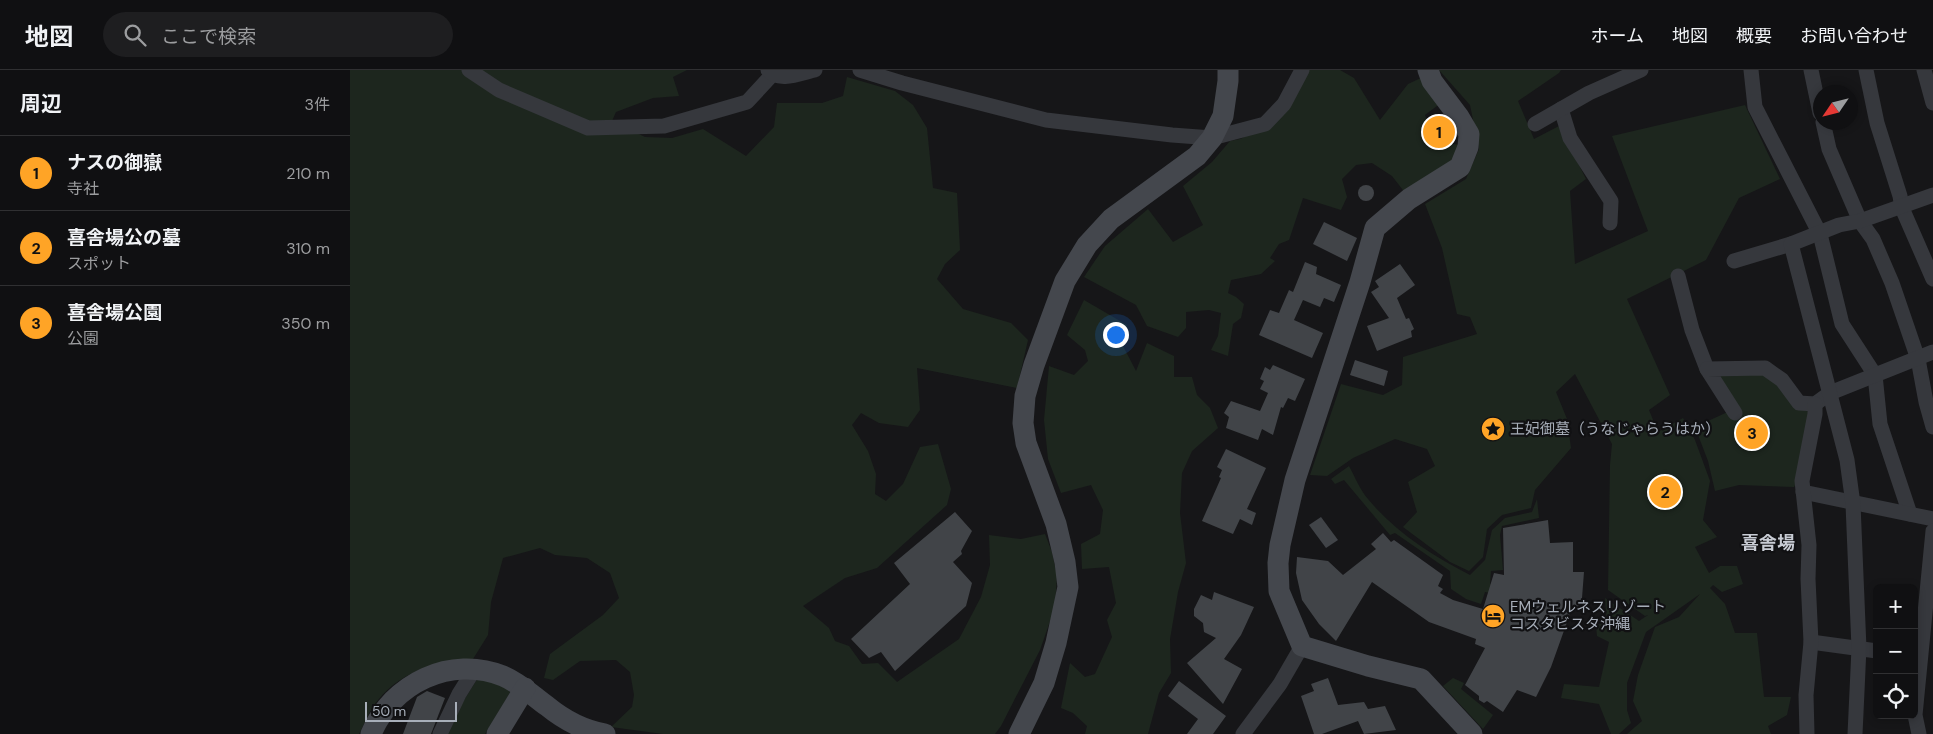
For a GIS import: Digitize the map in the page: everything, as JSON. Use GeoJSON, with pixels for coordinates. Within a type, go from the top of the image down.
{"type":"FeatureCollection","features":[{"type":"Feature","properties":{"kind":"street"},"geometry":{"type":"LineString","coordinates":[[469,70],[499,90],[588,128],[664,126],[747,102],[770,72],[784,77],[816,70]]}},
{"type":"Feature","properties":{"kind":"street"},"geometry":{"type":"LineString","coordinates":[[860,70],[902,83],[1046,120],[1212,138],[1265,124],[1284,104],[1302,70]]}},
{"type":"Feature","properties":{"kind":"street"},"geometry":{"type":"LineString","coordinates":[[1019,734],[1044,683],[1056,643],[1068,587],[1065,562],[1056,524],[1026,443],[1023,423],[1025,396],[1034,365],[1065,281],[1087,245],[1111,219],[1197,156],[1212,138],[1223,116],[1228,70]]}},
{"type":"Feature","properties":{"kind":"street"},"geometry":{"type":"LineString","coordinates":[[1302,646],[1279,591],[1278,563],[1280,545],[1295,480],[1360,282],[1375,228],[1409,199],[1460,167],[1468,147],[1469,134],[1459,117],[1432,81],[1428,70]]}},
{"type":"Feature","properties":{"kind":"street"},"geometry":{"type":"LineString","coordinates":[[1535,124],[1589,93],[1641,70]]}},
{"type":"Feature","properties":{"kind":"street"},"geometry":{"type":"LineString","coordinates":[[1751,70],[1755,107],[1820,234],[1842,324],[1875,376],[1880,424],[1910,514]]}},
{"type":"Feature","properties":{"kind":"street"},"geometry":{"type":"LineString","coordinates":[[1811,70],[1814,85]]}},
{"type":"Feature","properties":{"kind":"street"},"geometry":{"type":"LineString","coordinates":[[1866,70],[1877,123],[1902,208],[1933,279]]}},
{"type":"Feature","properties":{"kind":"street"},"geometry":{"type":"LineString","coordinates":[[1924,70],[1933,103]]}},
{"type":"Feature","properties":{"kind":"street"},"geometry":{"type":"LineString","coordinates":[[1561,109],[1570,138],[1611,200],[1610,223]]}},
{"type":"Feature","properties":{"kind":"street"},"geometry":{"type":"LineString","coordinates":[[1825,130],[1829,149],[1860,221],[1873,239],[1892,283],[1918,359],[1933,427]]}},
{"type":"Feature","properties":{"kind":"street"},"geometry":{"type":"LineString","coordinates":[[1734,261],[1792,244],[1839,225],[1860,221],[1902,208],[1933,195]]}},
{"type":"Feature","properties":{"kind":"street"},"geometry":{"type":"LineString","coordinates":[[1792,244],[1847,460],[1853,504],[1858,648],[1855,734]]}},
{"type":"Feature","properties":{"kind":"street"},"geometry":{"type":"LineString","coordinates":[[1678,276],[1692,330],[1707,369],[1735,413]]}},
{"type":"Feature","properties":{"kind":"street"},"geometry":{"type":"LineString","coordinates":[[1707,369],[1765,368],[1782,380],[1799,402],[1815,404],[1830,393],[1933,352]]}},
{"type":"Feature","properties":{"kind":"street"},"geometry":{"type":"LineString","coordinates":[[1807,734],[1806,695],[1811,642],[1808,579],[1809,544],[1802,481],[1815,414],[1815,404]]}},
{"type":"Feature","properties":{"kind":"street"},"geometry":{"type":"LineString","coordinates":[[1803,492],[1853,504],[1933,519]]}},
{"type":"Feature","properties":{"kind":"street"},"geometry":{"type":"LineString","coordinates":[[1919,734],[1915,715],[1923,660],[1933,531]]}},
{"type":"Feature","properties":{"kind":"street"},"geometry":{"type":"LineString","coordinates":[[1811,642],[1873,650]]}},
{"type":"Feature","properties":{"kind":"street"},"geometry":{"type":"LineString","coordinates":[[1242,734],[1280,684],[1302,646]]}},
{"type":"Feature","properties":{"kind":"street"},"geometry":{"type":"LineString","coordinates":[[1302,646],[1420,679],[1472,734]]}},
{"type":"Feature","properties":{"kind":"street"},"geometry":{"type":"LineString","coordinates":[[371,734],[388,705],[402,691],[435,674],[458,670],[474,670],[504,676],[525,688],[562,718],[594,733]]}},
{"type":"Feature","properties":{"kind":"street"},"geometry":{"type":"LineString","coordinates":[[440,734],[474,670]]}},
{"type":"Feature","properties":{"kind":"street"},"geometry":{"type":"LineString","coordinates":[[497,734],[525,688]]}},
{"type":"Feature","properties":{"kind":"shaded area"},"geometry":{"type":"Polygon","coordinates":[[[350,70],[687,70],[673,77],[679,96],[653,98],[616,112],[612,121],[645,137],[672,138],[703,129],[746,156],[774,127],[777,103],[822,103],[843,96],[847,77],[895,91],[913,105],[927,128],[933,188],[957,193],[960,250],[945,264],[937,279],[963,309],[1011,323],[1028,340],[1017,388],[917,368],[920,410],[908,427],[879,423],[861,413],[852,425],[868,451],[876,474],[875,494],[886,501],[903,484],[920,447],[938,444],[951,489],[947,505],[877,568],[845,578],[803,606],[829,628],[835,641],[849,646],[862,664],[878,663],[897,682],[959,639],[981,597],[990,565],[989,535],[1021,539],[1045,534],[1052,552],[1057,576],[1055,607],[1040,650],[1001,726],[995,734],[663,734],[611,727],[632,707],[634,695],[630,672],[616,660],[580,661],[553,680],[544,678],[550,654],[603,615],[619,598],[610,573],[587,558],[555,555],[540,548],[503,558],[491,602],[488,635],[473,659],[433,666],[399,681],[388,689],[375,704],[359,734],[350,734],[350,70]]]}},
{"type":"Feature","properties":{"kind":"shaded area"},"geometry":{"type":"Polygon","coordinates":[[[1309,70],[1340,70],[1354,78],[1380,120],[1408,84],[1423,77],[1441,103],[1425,115],[1434,142],[1462,145],[1458,159],[1406,194],[1392,176],[1372,163],[1356,165],[1342,179],[1347,197],[1341,210],[1303,198],[1289,240],[1279,244],[1270,258],[1275,261],[1261,274],[1231,280],[1228,293],[1244,304],[1241,318],[1233,324],[1228,356],[1211,350],[1218,336],[1221,313],[1209,310],[1186,312],[1186,328],[1178,337],[1147,326],[1136,305],[1084,277],[1105,246],[1148,209],[1173,242],[1203,225],[1183,186],[1212,162],[1230,141],[1240,139],[1270,125],[1309,70]]]}},
{"type":"Feature","properties":{"kind":"shaded area"},"geometry":{"type":"Polygon","coordinates":[[[1439,70],[1561,70],[1518,101],[1534,139],[1559,126],[1586,179],[1570,191],[1575,264],[1648,231],[1612,136],[1745,105],[1780,179],[1739,198],[1706,260],[1627,299],[1670,395],[1649,410],[1658,432],[1683,418],[1695,440],[1710,481],[1703,520],[1717,537],[1695,547],[1709,573],[1720,566],[1737,566],[1743,584],[1722,592],[1713,585],[1710,588],[1725,604],[1735,633],[1757,633],[1764,697],[1791,697],[1787,715],[1768,726],[1771,734],[1627,734],[1642,721],[1633,701],[1638,675],[1655,627],[1679,617],[1700,594],[1646,632],[1627,683],[1627,710],[1631,723],[1619,734],[1611,734],[1599,704],[1561,698],[1564,684],[1599,687],[1609,642],[1597,636],[1596,625],[1607,623],[1605,598],[1639,621],[1648,615],[1645,616],[1608,590],[1612,444],[1575,374],[1556,392],[1567,419],[1571,448],[1535,490],[1531,508],[1502,515],[1487,529],[1483,557],[1469,571],[1450,562],[1403,527],[1417,512],[1408,482],[1435,466],[1427,449],[1395,439],[1353,458],[1327,476],[1310,475],[1341,384],[1383,395],[1402,385],[1403,357],[1477,334],[1470,317],[1457,314],[1442,248],[1425,204],[1466,179],[1479,149],[1470,105],[1439,70]]]}},
{"type":"Feature","properties":{"kind":"shaded area"},"geometry":{"type":"Polygon","coordinates":[[[1084,300],[1127,325],[1123,346],[1136,371],[1147,343],[1174,356],[1174,377],[1192,377],[1197,395],[1210,408],[1218,428],[1192,451],[1182,473],[1180,513],[1186,563],[1178,592],[1170,639],[1171,673],[1159,693],[1148,734],[1085,734],[1087,726],[1073,713],[1061,708],[1070,663],[1085,677],[1095,674],[1112,637],[1107,620],[1116,603],[1109,567],[1082,569],[1081,544],[1100,534],[1103,510],[1091,485],[1061,493],[1048,459],[1044,420],[1049,366],[1074,375],[1088,361],[1085,350],[1067,335],[1084,300]]]}},
{"type":"Feature","properties":{"kind":"shaded area"},"geometry":{"type":"Polygon","coordinates":[[[1765,373],[1809,413],[1797,482],[1794,487],[1739,485],[1715,491],[1708,461],[1695,427],[1732,410],[1720,375],[1765,373]]]}},
{"type":"Feature","properties":{"kind":"shaded area"},"geometry":{"type":"Polygon","coordinates":[[[1349,466],[1365,495],[1402,533],[1442,560],[1470,575],[1485,560],[1492,530],[1505,518],[1532,512],[1537,499],[1539,518],[1502,526],[1500,535],[1503,570],[1491,571],[1490,584],[1501,589],[1499,595],[1485,592],[1481,604],[1466,599],[1451,589],[1450,571],[1395,533],[1390,535],[1344,480],[1335,484],[1331,479],[1349,466]]]}},
{"type":"Feature","properties":{"kind":"shaded area"},"geometry":{"type":"Polygon","coordinates":[[[480,678],[509,689],[510,693],[485,734],[447,734],[459,708],[476,681],[480,678]]]}},
{"type":"Feature","properties":{"kind":"shaded area"},"geometry":{"type":"Polygon","coordinates":[[[1453,678],[1464,683],[1461,689],[1493,715],[1483,729],[1443,686],[1453,678]]]}},
{"type":"Feature","properties":{"kind":"building"},"geometry":{"type":"Polygon","coordinates":[[[1363,185],[1369,185],[1374,190],[1372,199],[1363,201],[1358,196],[1358,190],[1363,185]]]}},
{"type":"Feature","properties":{"kind":"building"},"geometry":{"type":"Polygon","coordinates":[[[1324,222],[1357,238],[1347,261],[1313,244],[1324,222]]]}},
{"type":"Feature","properties":{"kind":"building"},"geometry":{"type":"Polygon","coordinates":[[[1305,262],[1317,267],[1316,274],[1341,285],[1334,302],[1324,298],[1320,307],[1303,300],[1294,320],[1323,333],[1312,358],[1259,335],[1270,310],[1279,313],[1289,290],[1293,292],[1305,262]]]}},
{"type":"Feature","properties":{"kind":"building"},"geometry":{"type":"Polygon","coordinates":[[[1400,264],[1415,285],[1397,298],[1406,319],[1409,318],[1414,329],[1411,331],[1412,337],[1377,351],[1367,326],[1389,318],[1371,292],[1379,287],[1375,281],[1400,264]]]}},
{"type":"Feature","properties":{"kind":"building"},"geometry":{"type":"Polygon","coordinates":[[[1355,360],[1388,371],[1384,386],[1350,375],[1355,360]]]}},
{"type":"Feature","properties":{"kind":"building"},"geometry":{"type":"Polygon","coordinates":[[[1273,365],[1305,379],[1295,401],[1288,398],[1283,408],[1281,407],[1273,435],[1262,429],[1258,440],[1226,428],[1229,417],[1224,413],[1231,401],[1260,411],[1268,393],[1260,389],[1264,381],[1260,379],[1265,367],[1270,370],[1273,365]]]}},
{"type":"Feature","properties":{"kind":"building"},"geometry":{"type":"Polygon","coordinates":[[[1226,449],[1266,468],[1247,509],[1256,513],[1252,525],[1240,519],[1233,534],[1202,521],[1221,478],[1219,477],[1222,470],[1217,467],[1226,449]]]}},
{"type":"Feature","properties":{"kind":"building"},"geometry":{"type":"Polygon","coordinates":[[[955,512],[972,531],[961,551],[962,554],[953,562],[972,583],[966,606],[895,671],[881,652],[869,658],[851,639],[910,584],[894,563],[955,512]]]}},
{"type":"Feature","properties":{"kind":"building"},"geometry":{"type":"Polygon","coordinates":[[[1321,517],[1338,540],[1326,548],[1309,525],[1321,517]]]}},
{"type":"Feature","properties":{"kind":"building","name":"EMウェルネスリゾート コスタビスタ沖縄"},"geometry":{"type":"Polygon","coordinates":[[[1548,520],[1550,543],[1573,542],[1573,572],[1584,572],[1581,611],[1571,611],[1551,667],[1536,697],[1517,690],[1503,712],[1487,701],[1484,703],[1479,700],[1479,696],[1465,685],[1485,648],[1475,644],[1476,639],[1429,622],[1372,582],[1336,641],[1319,624],[1302,600],[1296,573],[1297,557],[1328,561],[1343,575],[1376,549],[1371,544],[1383,533],[1391,542],[1394,540],[1443,575],[1438,586],[1443,589],[1440,593],[1453,600],[1483,609],[1494,573],[1504,575],[1503,528],[1548,520]]]}},
{"type":"Feature","properties":{"kind":"building"},"geometry":{"type":"Polygon","coordinates":[[[1214,592],[1254,607],[1241,635],[1224,659],[1242,669],[1223,704],[1187,663],[1216,638],[1204,632],[1203,623],[1194,616],[1194,609],[1201,595],[1212,600],[1214,592]]]}},
{"type":"Feature","properties":{"kind":"building"},"geometry":{"type":"Polygon","coordinates":[[[1328,678],[1338,705],[1364,702],[1368,709],[1385,706],[1396,730],[1364,734],[1358,721],[1322,734],[1314,734],[1301,696],[1314,691],[1311,684],[1328,678]]]}},
{"type":"Feature","properties":{"kind":"building"},"geometry":{"type":"Polygon","coordinates":[[[1179,681],[1226,716],[1213,734],[1187,734],[1198,719],[1168,696],[1179,681]]]}},
{"type":"Feature","properties":{"kind":"building"},"geometry":{"type":"Polygon","coordinates":[[[427,691],[445,698],[431,734],[403,734],[417,697],[427,691]]]}},
{"type":"Feature","properties":{"kind":"place","name":"ナスの御嶽"},"geometry":{"type":"Point","coordinates":[1439,132]}},
{"type":"Feature","properties":{"kind":"place","name":"王妃御墓（うなじゃらうはか）"},"geometry":{"type":"Point","coordinates":[1493,429]}},
{"type":"Feature","properties":{"kind":"place","name":"喜舎場公園"},"geometry":{"type":"Point","coordinates":[1752,433]}},
{"type":"Feature","properties":{"kind":"place","name":"喜舎場公の墓"},"geometry":{"type":"Point","coordinates":[1665,492]}},
{"type":"Feature","properties":{"kind":"place","name":"EMウェルネスリゾート コスタビスタ沖縄"},"geometry":{"type":"Point","coordinates":[1493,616]}},
{"type":"Feature","properties":{"kind":"district","name":"喜舎場"},"geometry":{"type":"Point","coordinates":[1768,543]}}]}
